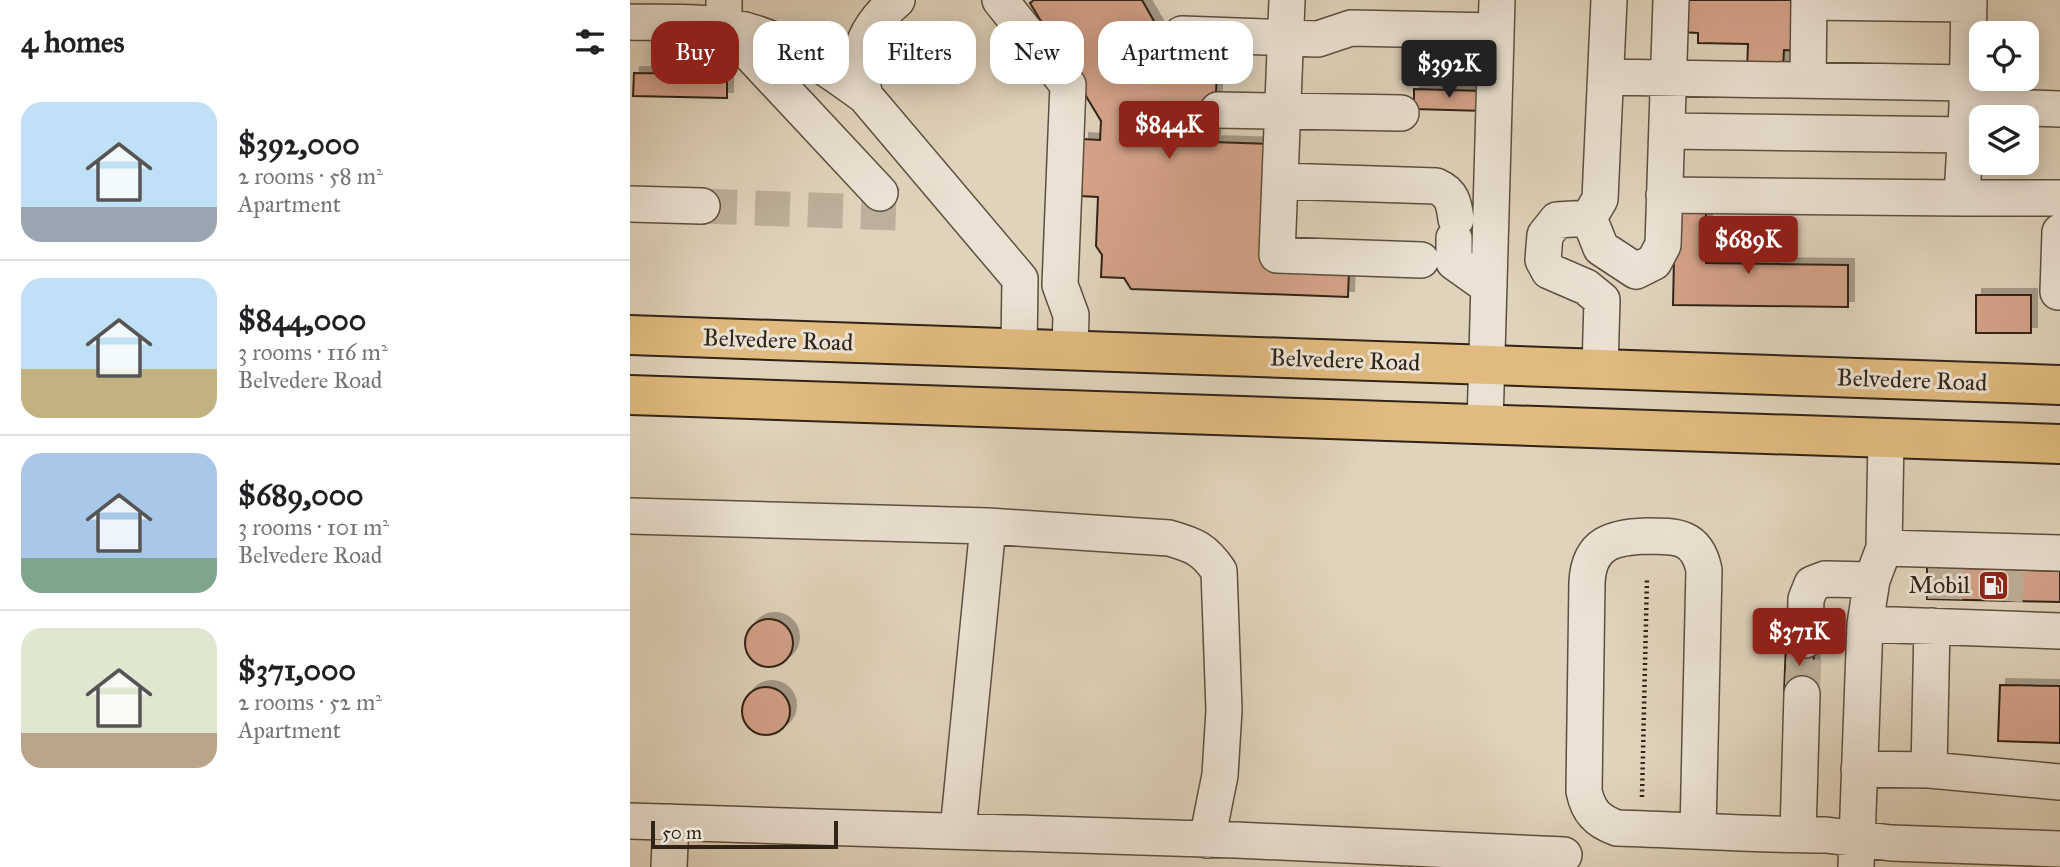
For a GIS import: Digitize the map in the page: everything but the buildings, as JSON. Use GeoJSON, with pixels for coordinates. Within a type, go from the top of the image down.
{"type":"FeatureCollection","features":[{"type":"Feature","properties":{"kind":"main road","name":"Belvedere Road"},"geometry":{"type":"LineString","coordinates":[[630,335],[2060,385]]}},
{"type":"Feature","properties":{"kind":"main road"},"geometry":{"type":"LineString","coordinates":[[630,395],[2060,444]]}},
{"type":"Feature","properties":{"kind":"lane"},"geometry":{"type":"LineString","coordinates":[[865,96],[860,64],[866,37],[880,14],[897,0]]}},
{"type":"Feature","properties":{"kind":"lane"},"geometry":{"type":"LineString","coordinates":[[1000,0],[1068,85],[1060,285],[1071,315],[1070,350]]}},
{"type":"Feature","properties":{"kind":"lane"},"geometry":{"type":"LineString","coordinates":[[1287,0],[1277,255],[1421,260]]}},
{"type":"Feature","properties":{"kind":"lane"},"geometry":{"type":"LineString","coordinates":[[1589,218],[1600,199],[1609,0]]}},
{"type":"Feature","properties":{"kind":"lane"},"geometry":{"type":"LineString","coordinates":[[1589,218],[1601,248],[1636,271],[1654,262],[1662,245],[1671,0]]}},
{"type":"Feature","properties":{"kind":"lane"},"geometry":{"type":"LineString","coordinates":[[1808,80],[1809,1],[1969,2],[1962,198]]}},
{"type":"Feature","properties":{"kind":"lane"},"geometry":{"type":"LineString","coordinates":[[724,13],[880,193]]}},
{"type":"Feature","properties":{"kind":"lane"},"geometry":{"type":"LineString","coordinates":[[630,22],[724,13],[756,33],[814,59],[865,96],[1020,279],[1019,348]]}},
{"type":"Feature","properties":{"kind":"lane"},"geometry":{"type":"LineString","coordinates":[[1253,37],[1318,39],[1352,28],[1496,15],[1485,424]]}},
{"type":"Feature","properties":{"kind":"lane"},"geometry":{"type":"LineString","coordinates":[[1607,77],[1808,80],[1967,108]]}},
{"type":"Feature","properties":{"kind":"lane"},"geometry":{"type":"LineString","coordinates":[[1667,131],[1967,108],[2060,109]]}},
{"type":"Feature","properties":{"kind":"lane"},"geometry":{"type":"LineString","coordinates":[[1218,110],[1401,113]]}},
{"type":"Feature","properties":{"kind":"lane"},"geometry":{"type":"LineString","coordinates":[[1280,181],[1436,186],[1450,195],[1454,202],[1454,262],[1489,287]]}},
{"type":"Feature","properties":{"kind":"lane"},"geometry":{"type":"LineString","coordinates":[[1664,195],[2060,198]]}},
{"type":"Feature","properties":{"kind":"lane"},"geometry":{"type":"LineString","coordinates":[[630,204],[702,206]]}},
{"type":"Feature","properties":{"kind":"lane"},"geometry":{"type":"LineString","coordinates":[[1589,218],[1558,220],[1545,235],[1543,260],[1549,271],[1586,287],[1602,300],[1600,369]]}},
{"type":"Feature","properties":{"kind":"lane"},"geometry":{"type":"LineString","coordinates":[[2060,232],[2060,292]]}},
{"type":"Feature","properties":{"kind":"lane"},"geometry":{"type":"LineString","coordinates":[[1856,853],[1865,624],[1878,564],[1886,438]]}},
{"type":"Feature","properties":{"kind":"lane"},"geometry":{"type":"LineString","coordinates":[[630,516],[988,526],[1169,538],[1195,545],[1209,557],[1219,571],[1224,710],[1220,775],[1208,839]]}},
{"type":"Feature","properties":{"kind":"lane"},"geometry":{"type":"LineString","coordinates":[[958,831],[988,526]]}},
{"type":"Feature","properties":{"kind":"lane"},"geometry":{"type":"LineString","coordinates":[[1699,831],[1704,570],[1702,559],[1687,541],[1676,536],[1625,537],[1612,540],[1601,547],[1588,569],[1584,791],[1587,804],[1594,815],[1604,823],[1617,828],[1699,831],[1798,834],[1856,853],[1891,843],[2060,849]]}},
{"type":"Feature","properties":{"kind":"lane"},"geometry":{"type":"LineString","coordinates":[[1865,624],[1943,594],[2006,588],[2060,553]]}},
{"type":"Feature","properties":{"kind":"lane"},"geometry":{"type":"LineString","coordinates":[[1805,640],[1806,598],[1812,583],[1878,564],[1943,594],[2006,588],[2060,631]]}},
{"type":"Feature","properties":{"kind":"lane"},"geometry":{"type":"LineString","coordinates":[[1929,771],[1943,594]]}},
{"type":"Feature","properties":{"kind":"lane"},"geometry":{"type":"LineString","coordinates":[[1798,834],[1802,694]]}},
{"type":"Feature","properties":{"kind":"lane"},"geometry":{"type":"LineString","coordinates":[[1929,771],[2060,763]]}},
{"type":"Feature","properties":{"kind":"lane"},"geometry":{"type":"LineString","coordinates":[[1859,769],[1929,771],[2060,782]]}},
{"type":"Feature","properties":{"kind":"lane"},"geometry":{"type":"LineString","coordinates":[[630,821],[1208,839],[1564,855]]}},
{"type":"Feature","properties":{"kind":"lane"},"geometry":{"type":"LineString","coordinates":[[670,867],[671,822]]}},
{"type":"Feature","properties":{"kind":"path"},"geometry":{"type":"LineString","coordinates":[[1642,797],[1647,577]]}},
{"type":"Feature","properties":{"kind":"tunnel"},"geometry":{"type":"LineString","coordinates":[[702,206],[898,213],[880,193]]}},
{"type":"Feature","properties":{"kind":"tunnel"},"geometry":{"type":"LineString","coordinates":[[1945,599],[1946,568]]}},
{"type":"Feature","properties":{"kind":"tunnel"},"geometry":{"type":"LineString","coordinates":[[2005,601],[2007,570]]}},
{"type":"Feature","properties":{"kind":"tunnel"},"geometry":{"type":"LineString","coordinates":[[1802,694],[1805,640]]}},
{"type":"Feature","properties":{"kind":"place","name":"Mobil"},"geometry":{"type":"Point","coordinates":[1993,585]}}]}
